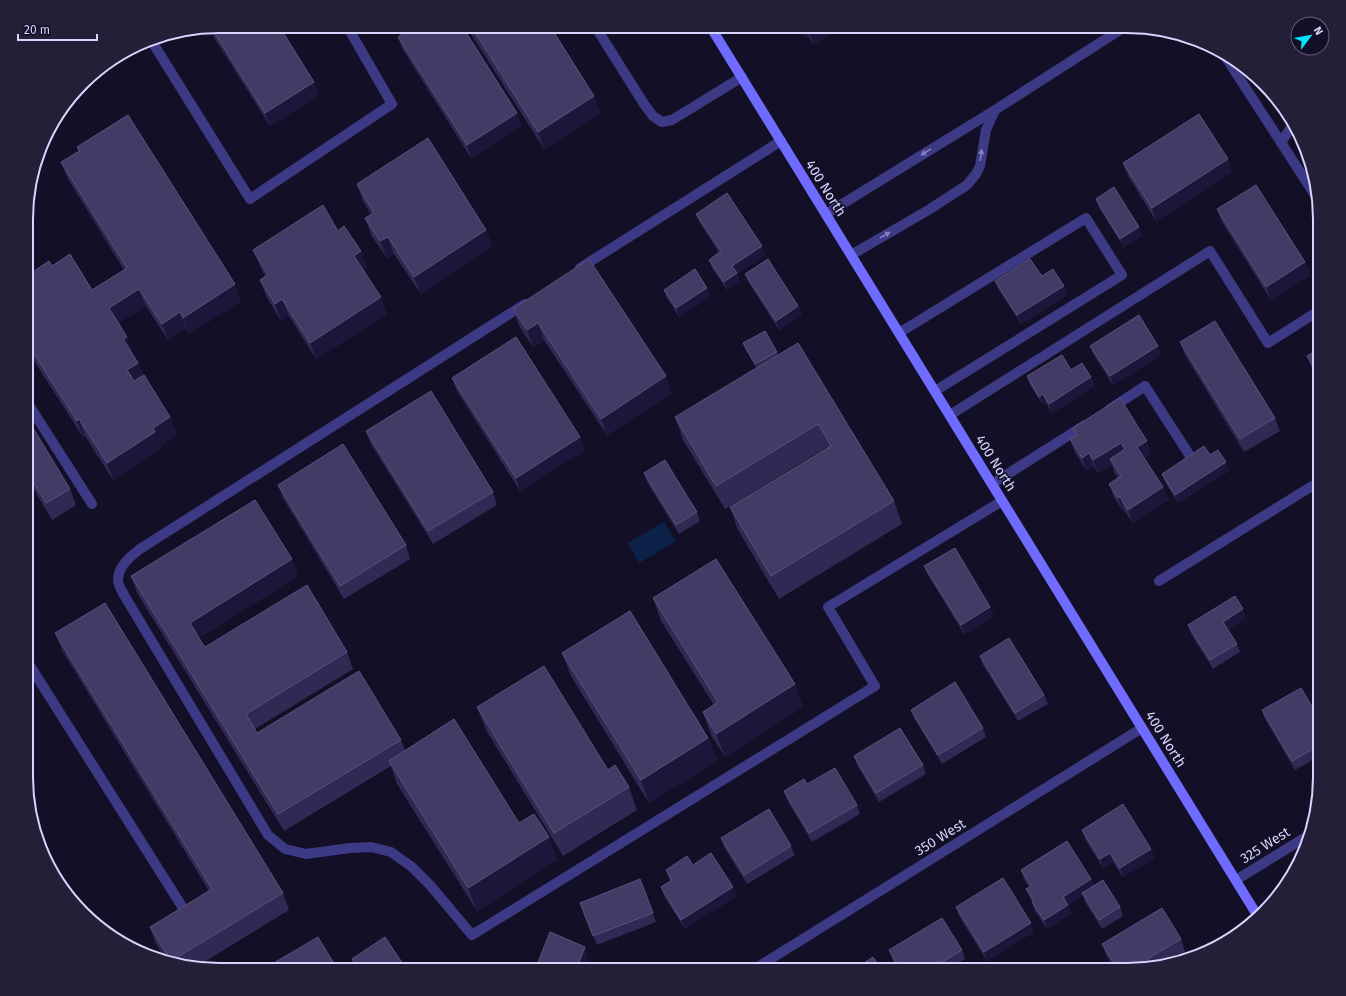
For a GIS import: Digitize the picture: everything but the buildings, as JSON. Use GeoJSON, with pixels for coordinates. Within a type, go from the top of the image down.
{"type":"FeatureCollection","features":[{"type":"Feature","properties":{"kind":"main road","name":"400 North"},"geometry":{"type":"LineString","coordinates":[[714,33],[1256,912]]}},
{"type":"Feature","properties":{"kind":"street"},"geometry":{"type":"LineString","coordinates":[[154,45],[250,199],[392,104],[351,33]]}},
{"type":"Feature","properties":{"kind":"street"},"geometry":{"type":"LineString","coordinates":[[599,33],[644,104],[653,116],[662,122],[672,120],[742,77]]}},
{"type":"Feature","properties":{"kind":"street"},"geometry":{"type":"LineString","coordinates":[[826,214],[995,110],[1115,33]]}},
{"type":"Feature","properties":{"kind":"street"},"geometry":{"type":"LineString","coordinates":[[1230,64],[1310,189]]}},
{"type":"Feature","properties":{"kind":"street"},"geometry":{"type":"LineString","coordinates":[[851,255],[930,209],[967,185],[976,174],[980,166],[986,130],[995,110]]}},
{"type":"Feature","properties":{"kind":"street"},"geometry":{"type":"LineString","coordinates":[[1281,143],[1290,129]]}},
{"type":"Feature","properties":{"kind":"street"},"geometry":{"type":"LineString","coordinates":[[574,272],[781,140]]}},
{"type":"Feature","properties":{"kind":"street"},"geometry":{"type":"LineString","coordinates":[[899,334],[1086,218],[1122,275],[935,391]]}},
{"type":"Feature","properties":{"kind":"street"},"geometry":{"type":"LineString","coordinates":[[950,415],[1210,251],[1268,343],[1313,314]]}},
{"type":"Feature","properties":{"kind":"street"},"geometry":{"type":"LineString","coordinates":[[534,298],[140,549],[120,568],[118,582],[124,596],[268,835],[285,849],[306,854],[350,848],[371,847],[391,852],[412,867],[430,885],[472,935],[875,686],[828,607],[1002,501]]}},
{"type":"Feature","properties":{"kind":"street"},"geometry":{"type":"LineString","coordinates":[[992,484],[1145,386],[1190,456]]}},
{"type":"Feature","properties":{"kind":"street"},"geometry":{"type":"LineString","coordinates":[[33,411],[92,504]]}},
{"type":"Feature","properties":{"kind":"street"},"geometry":{"type":"LineString","coordinates":[[1159,581],[1313,487]]}},
{"type":"Feature","properties":{"kind":"street"},"geometry":{"type":"LineString","coordinates":[[33,671],[182,908]]}},
{"type":"Feature","properties":{"kind":"street","name":"350 West"},"geometry":{"type":"LineString","coordinates":[[764,963],[1142,728]]}},
{"type":"Feature","properties":{"kind":"street","name":"325 West"},"geometry":{"type":"LineString","coordinates":[[1236,880],[1302,839]]}},
{"type":"Feature","properties":{"kind":"water"},"geometry":{"type":"Polygon","coordinates":[[[664,522],[676,541],[639,563],[628,543],[664,522]]]}}]}
